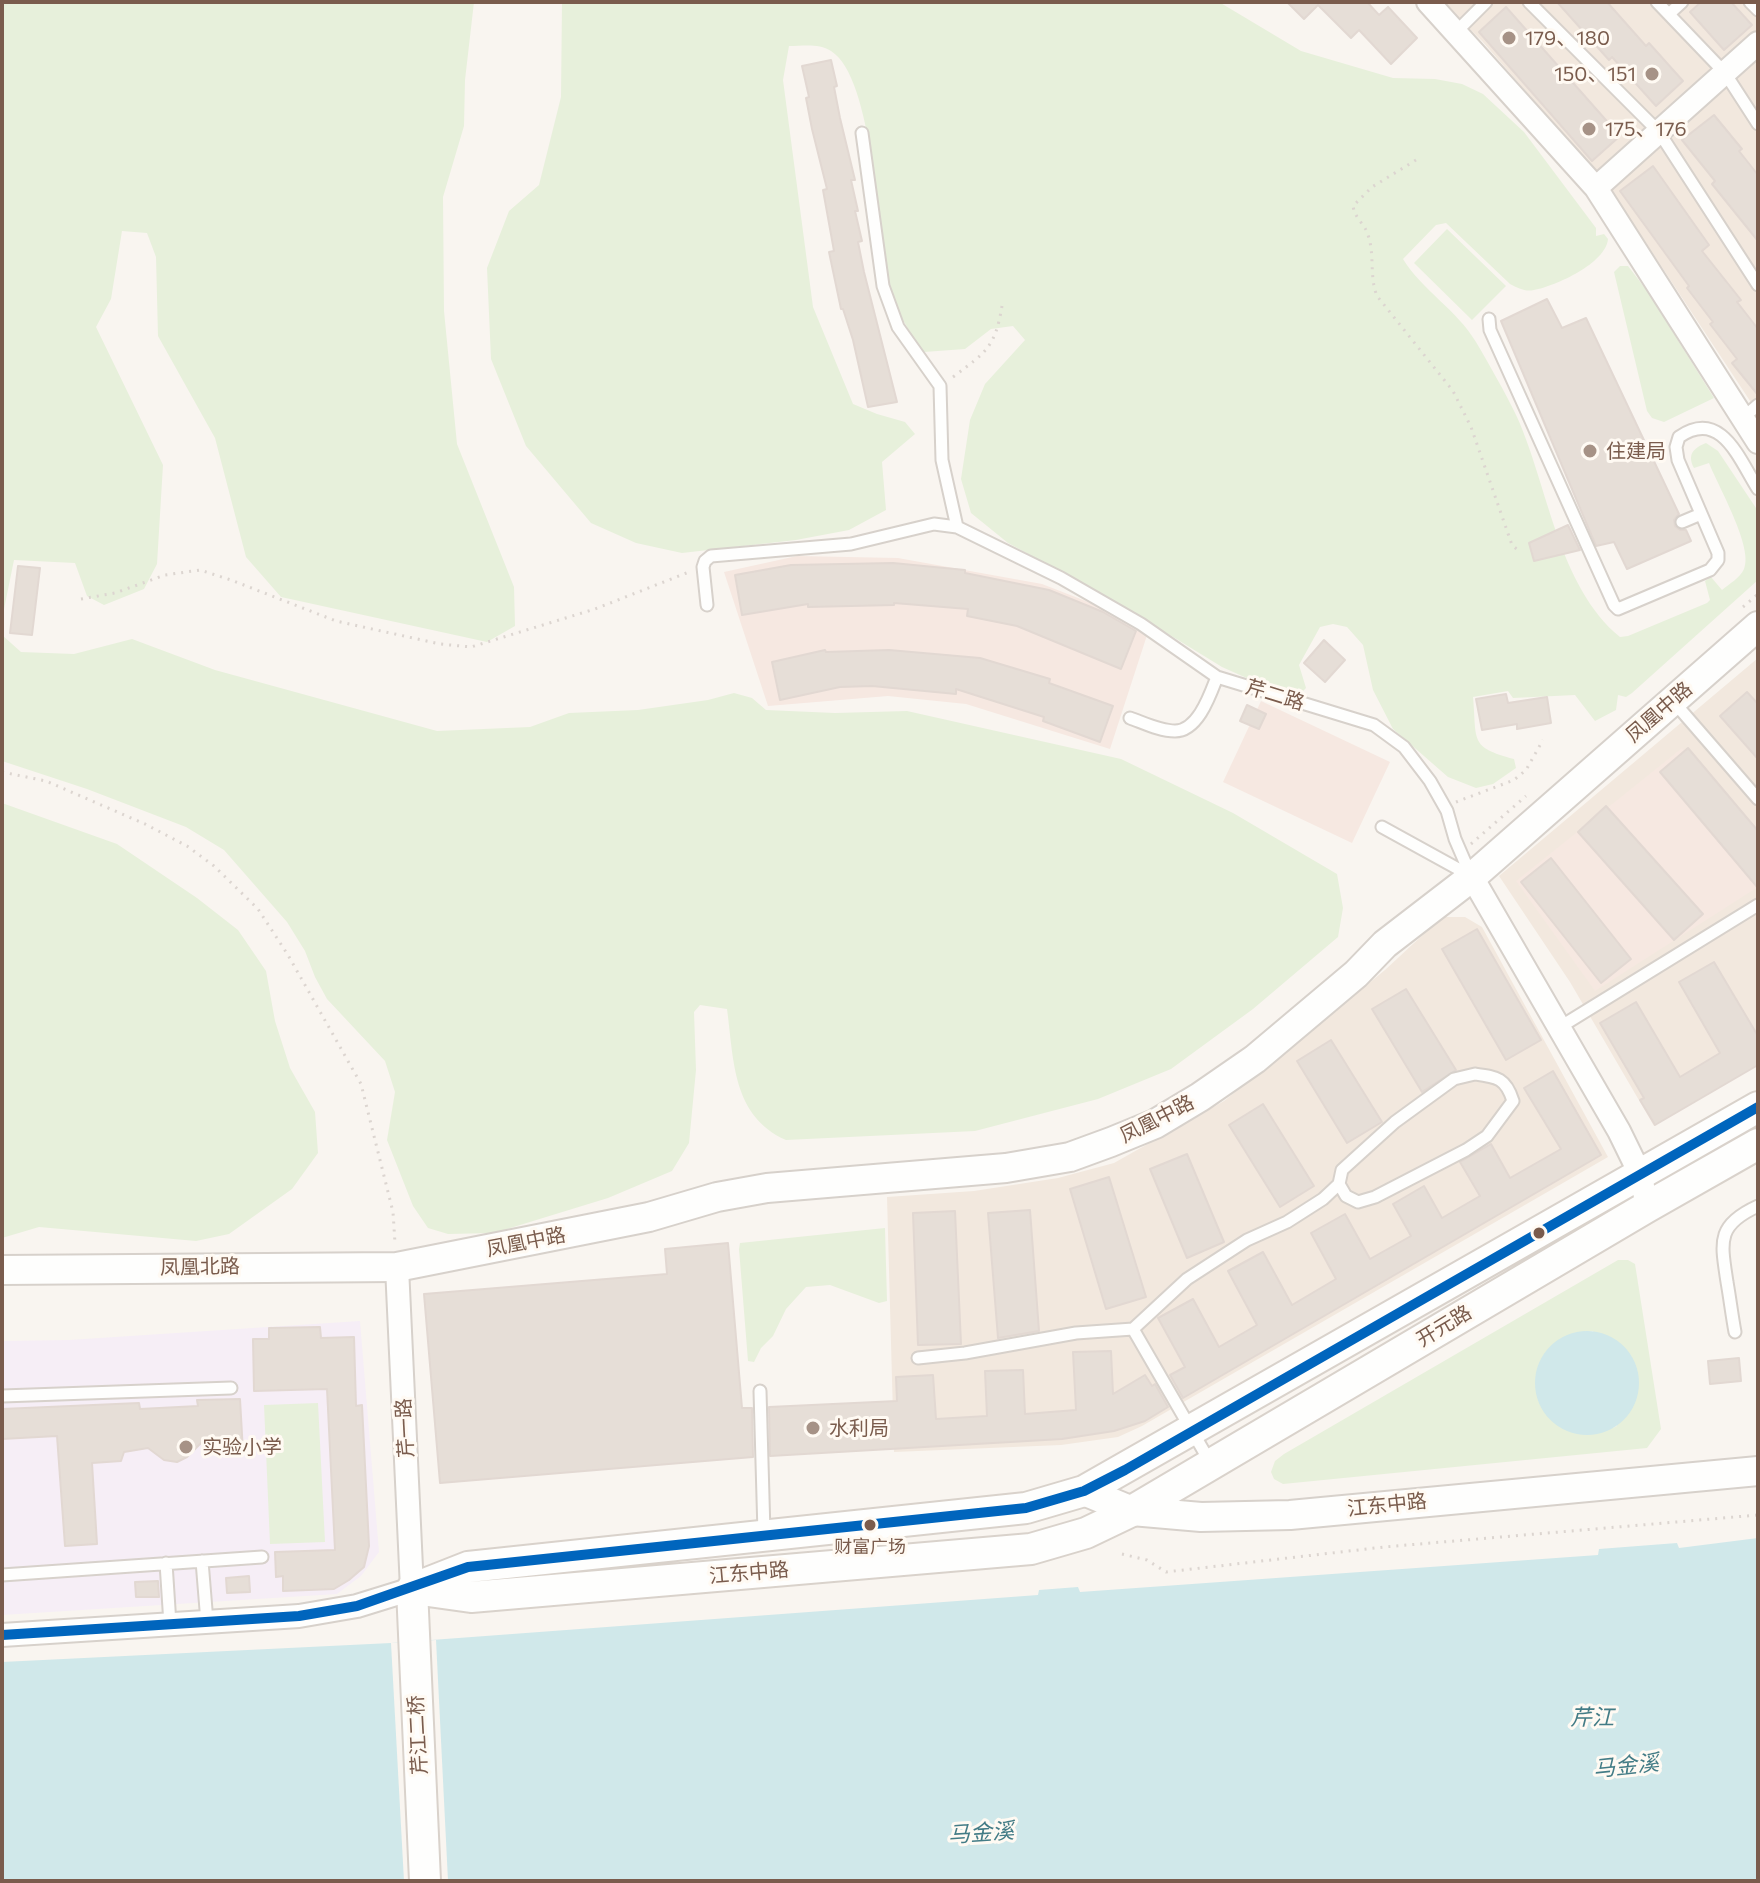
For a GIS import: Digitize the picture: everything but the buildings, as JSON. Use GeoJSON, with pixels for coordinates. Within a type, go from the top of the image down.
{"type":"FeatureCollection","features":[{"type":"Feature","properties":{"kind":"main road","name":"开元路"},"geometry":{"type":"LineString","coordinates":[[1084,1491],[1758,1107]]}},
{"type":"Feature","properties":{"kind":"main road","name":"开元路"},"geometry":{"type":"LineString","coordinates":[[1132,1511],[1758,1144]]}},
{"type":"Feature","properties":{"kind":"main road","name":"江东中路"},"geometry":{"type":"LineString","coordinates":[[412,1589],[468,1567],[1026,1508],[1084,1491]]}},
{"type":"Feature","properties":{"kind":"main road","name":"江东中路"},"geometry":{"type":"LineString","coordinates":[[412,1589],[471,1597],[1031,1549],[1086,1533],[1132,1511]]}},
{"type":"Feature","properties":{"kind":"main road","name":"芹江二桥"},"geometry":{"type":"LineString","coordinates":[[412,1589],[425,1881]]}},
{"type":"Feature","properties":{"kind":"street"},"geometry":{"type":"LineString","coordinates":[[1428,2],[1596,188],[1750,411],[1758,442]]}},
{"type":"Feature","properties":{"kind":"street"},"geometry":{"type":"LineString","coordinates":[[1596,188],[1758,43]]}},
{"type":"Feature","properties":{"kind":"street","name":"凤凰中路"},"geometry":{"type":"LineString","coordinates":[[397,1267],[649,1217],[717,1197],[767,1188],[960,1172],[1076,1143],[1125,1125],[1171,1101],[1252,1047],[1351,963],[1385,944],[1472,877],[1758,626]]}},
{"type":"Feature","properties":{"kind":"street","name":"芹二路"},"geometry":{"type":"LineString","coordinates":[[1472,877],[1619,1131],[1641,1176],[1647,1207]]}},
{"type":"Feature","properties":{"kind":"street","name":"凤凰北路"},"geometry":{"type":"LineString","coordinates":[[2,1270],[397,1267]]}},
{"type":"Feature","properties":{"kind":"street","name":"芹一路"},"geometry":{"type":"LineString","coordinates":[[397,1267],[412,1589]]}},
{"type":"Feature","properties":{"kind":"street","name":"江东中路"},"geometry":{"type":"LineString","coordinates":[[1132,1511],[1201,1517],[1290,1515],[1758,1471]]}},
{"type":"Feature","properties":{"kind":"street"},"geometry":{"type":"LineString","coordinates":[[1084,1491],[1132,1511]]}},
{"type":"Feature","properties":{"kind":"street"},"geometry":{"type":"LineString","coordinates":[[2,1635],[299,1616],[357,1606],[412,1589]]}},
{"type":"Feature","properties":{"kind":"lane"},"geometry":{"type":"LineString","coordinates":[[1456,32],[1486,2]]}},
{"type":"Feature","properties":{"kind":"lane"},"geometry":{"type":"LineString","coordinates":[[1529,2],[1659,132],[1758,285]]}},
{"type":"Feature","properties":{"kind":"lane"},"geometry":{"type":"LineString","coordinates":[[1657,2],[1725,73],[1758,124]]}},
{"type":"Feature","properties":{"kind":"lane"},"geometry":{"type":"LineString","coordinates":[[1669,14],[1682,2]]}},
{"type":"Feature","properties":{"kind":"lane"},"geometry":{"type":"LineString","coordinates":[[1750,2],[1758,10]]}},
{"type":"Feature","properties":{"kind":"lane"},"geometry":{"type":"LineString","coordinates":[[862,133],[883,286],[898,327],[940,386],[942,460],[957,527]]}},
{"type":"Feature","properties":{"kind":"lane"},"geometry":{"type":"LineString","coordinates":[[1489,319],[1490,330],[1618,609],[1715,566],[1718,553],[1676,451],[1677,440],[1687,432],[1704,427],[1718,431],[1758,489]]}},
{"type":"Feature","properties":{"kind":"lane"},"geometry":{"type":"LineString","coordinates":[[1682,522],[1701,514]]}},
{"type":"Feature","properties":{"kind":"lane","name":"芹二路"},"geometry":{"type":"LineString","coordinates":[[705,561],[711,556],[851,544],[934,524],[957,527],[1061,578],[1141,624],[1217,677],[1374,725],[1404,747],[1430,781],[1447,811],[1455,839],[1472,877]]}},
{"type":"Feature","properties":{"kind":"lane"},"geometry":{"type":"LineString","coordinates":[[705,561],[707,605]]}},
{"type":"Feature","properties":{"kind":"lane"},"geometry":{"type":"LineString","coordinates":[[1130,718],[1171,732],[1181,731],[1199,716],[1217,677]]}},
{"type":"Feature","properties":{"kind":"lane"},"geometry":{"type":"LineString","coordinates":[[1673,700],[1758,799]]}},
{"type":"Feature","properties":{"kind":"lane"},"geometry":{"type":"LineString","coordinates":[[1382,827],[1472,877]]}},
{"type":"Feature","properties":{"kind":"lane"},"geometry":{"type":"LineString","coordinates":[[1560,1027],[1758,905]]}},
{"type":"Feature","properties":{"kind":"lane"},"geometry":{"type":"LineString","coordinates":[[918,1358],[965,1353],[1076,1333],[1133,1329],[1187,1279],[1247,1240],[1287,1222],[1323,1199],[1339,1184],[1342,1170],[1395,1122],[1454,1079],[1475,1074],[1496,1077],[1509,1087],[1513,1101],[1506,1112],[1487,1136],[1466,1150],[1375,1197],[1358,1202],[1346,1196],[1339,1184]]}},
{"type":"Feature","properties":{"kind":"lane"},"geometry":{"type":"LineString","coordinates":[[1735,1332],[1722,1242],[1729,1226],[1740,1215],[1758,1206]]}},
{"type":"Feature","properties":{"kind":"lane"},"geometry":{"type":"LineString","coordinates":[[1133,1329],[1211,1462]]}},
{"type":"Feature","properties":{"kind":"lane"},"geometry":{"type":"LineString","coordinates":[[2,1396],[231,1388]]}},
{"type":"Feature","properties":{"kind":"lane"},"geometry":{"type":"LineString","coordinates":[[760,1391],[764,1538]]}},
{"type":"Feature","properties":{"kind":"lane"},"geometry":{"type":"LineString","coordinates":[[2,1575],[262,1557]]}},
{"type":"Feature","properties":{"kind":"lane"},"geometry":{"type":"LineString","coordinates":[[202,1561],[207,1622]]}},
{"type":"Feature","properties":{"kind":"lane"},"geometry":{"type":"LineString","coordinates":[[166,1563],[170,1624]]}},
{"type":"Feature","properties":{"kind":"path"},"geometry":{"type":"LineString","coordinates":[[1416,160],[1372,187],[1353,206],[1354,215],[1368,233],[1373,263],[1371,282],[1377,296],[1453,391],[1471,427],[1512,545],[1519,551]]}},
{"type":"Feature","properties":{"kind":"path"},"geometry":{"type":"LineString","coordinates":[[940,386],[991,345],[997,334],[1002,306]]}},
{"type":"Feature","properties":{"kind":"path"},"geometry":{"type":"LineString","coordinates":[[81,599],[115,593],[165,575],[200,570],[336,621],[440,644],[471,647],[595,609],[688,572],[705,561]]}},
{"type":"Feature","properties":{"kind":"path"},"geometry":{"type":"LineString","coordinates":[[1447,811],[1467,797],[1514,780],[1526,770],[1543,740]]}},
{"type":"Feature","properties":{"kind":"path"},"geometry":{"type":"LineString","coordinates":[[2,772],[46,781],[173,838],[214,866],[258,909],[288,955],[361,1084],[393,1212],[397,1267]]}},
{"type":"Feature","properties":{"kind":"path"},"geometry":{"type":"LineString","coordinates":[[1122,1554],[1147,1560],[1166,1572],[1384,1547],[1758,1515]]}},
{"type":"Feature","properties":{"kind":"shaded area"},"geometry":{"type":"Polygon","coordinates":[[[1442,2],[1758,2],[1758,413],[1609,187],[1482,41],[1442,2]]]}},
{"type":"Feature","properties":{"kind":"shaded area"},"geometry":{"type":"Polygon","coordinates":[[[797,556],[898,558],[1042,584],[1150,626],[1110,749],[966,704],[888,696],[768,706],[724,572],[797,556]]]}},
{"type":"Feature","properties":{"kind":"shaded area"},"geometry":{"type":"Polygon","coordinates":[[[1758,658],[1758,1065],[1654,1126],[1570,982],[1499,876],[1758,658]]]}},
{"type":"Feature","properties":{"kind":"shaded area"},"geometry":{"type":"Polygon","coordinates":[[[1261,701],[1390,762],[1352,843],[1223,782],[1261,701]]]}},
{"type":"Feature","properties":{"kind":"shaded area"},"geometry":{"type":"Polygon","coordinates":[[[1682,748],[1758,839],[1758,887],[1595,991],[1516,881],[1682,748]]]}},
{"type":"Feature","properties":{"kind":"shaded area"},"geometry":{"type":"Polygon","coordinates":[[[1442,917],[1465,917],[1482,927],[1608,1157],[1118,1437],[1061,1445],[894,1452],[887,1197],[974,1191],[1058,1178],[1114,1163],[1224,1101],[1385,970],[1442,917]]]}},
{"type":"Feature","properties":{"kind":"shaded area","name":"实验小学"},"geometry":{"type":"Polygon","coordinates":[[[360,1321],[379,1552],[361,1576],[337,1594],[2,1615],[2,1341],[69,1340],[360,1321]]]}},
{"type":"Feature","properties":{"kind":"green space"},"geometry":{"type":"Polygon","coordinates":[[[2,2],[474,2],[465,80],[464,126],[443,197],[444,311],[457,444],[514,587],[515,626],[487,642],[281,597],[246,557],[215,438],[158,336],[156,257],[147,233],[122,231],[111,299],[96,327],[163,465],[157,564],[144,589],[104,605],[87,596],[75,563],[14,560],[2,619],[2,2]]]}},
{"type":"Feature","properties":{"kind":"green space"},"geometry":{"type":"Polygon","coordinates":[[[562,2],[1219,2],[1301,51],[1393,78],[1435,79],[1462,84],[1483,94],[1524,132],[1596,228],[1596,236],[1604,234],[1608,239],[1605,248],[1590,265],[1578,272],[1555,284],[1531,290],[1510,284],[1446,223],[1436,225],[1403,259],[1468,331],[1502,389],[1528,444],[1557,534],[1582,591],[1599,616],[1620,637],[1707,603],[1710,600],[1705,581],[1711,577],[1722,590],[1740,575],[1746,559],[1734,517],[1709,463],[1694,468],[1692,463],[1692,452],[1706,443],[1718,451],[1758,511],[1758,580],[1632,693],[1626,697],[1618,695],[1616,710],[1595,721],[1575,695],[1513,698],[1508,691],[1473,697],[1478,740],[1489,750],[1514,759],[1516,768],[1493,784],[1476,788],[1448,777],[1393,729],[1373,690],[1363,645],[1347,627],[1333,624],[1320,627],[1299,665],[1306,688],[1300,694],[1287,696],[1222,667],[1103,594],[1008,543],[971,513],[961,479],[970,420],[985,384],[1025,340],[1013,326],[991,329],[965,349],[924,352],[918,344],[899,313],[890,286],[872,160],[857,92],[845,67],[831,51],[811,46],[789,46],[783,80],[813,307],[853,404],[905,422],[915,434],[882,462],[886,510],[849,530],[796,540],[682,553],[636,543],[591,523],[526,446],[491,359],[487,268],[509,211],[539,185],[561,97],[562,2]]]}},
{"type":"Feature","properties":{"kind":"green space"},"geometry":{"type":"Polygon","coordinates":[[[1447,229],[1506,286],[1472,320],[1414,263],[1447,229]]]}},
{"type":"Feature","properties":{"kind":"green space"},"geometry":{"type":"Polygon","coordinates":[[[1620,266],[1628,266],[1648,292],[1714,398],[1664,422],[1652,418],[1647,411],[1614,272],[1620,266]]]}},
{"type":"Feature","properties":{"kind":"green space"},"geometry":{"type":"Polygon","coordinates":[[[2,635],[21,652],[74,654],[132,639],[215,670],[437,731],[530,727],[569,713],[638,710],[734,693],[752,698],[766,710],[835,713],[907,711],[1121,759],[1233,813],[1337,874],[1343,908],[1338,937],[1253,1009],[1171,1069],[1098,1099],[975,1131],[786,1140],[768,1130],[745,1101],[735,1067],[727,1009],[700,1005],[694,1012],[696,1070],[689,1143],[672,1171],[608,1198],[494,1233],[448,1234],[428,1228],[413,1206],[387,1140],[395,1092],[385,1061],[327,999],[305,951],[287,922],[224,850],[186,827],[2,761],[2,635]]]}},
{"type":"Feature","properties":{"kind":"green space"},"geometry":{"type":"Polygon","coordinates":[[[2,803],[117,844],[238,930],[266,971],[275,1021],[290,1068],[315,1112],[318,1153],[292,1189],[229,1234],[196,1241],[39,1227],[2,1238],[2,803]]]}},
{"type":"Feature","properties":{"kind":"green space"},"geometry":{"type":"Polygon","coordinates":[[[885,1228],[887,1301],[879,1303],[830,1285],[806,1287],[786,1309],[773,1336],[761,1348],[754,1362],[748,1361],[740,1243],[885,1228]]]}},
{"type":"Feature","properties":{"kind":"green space"},"geometry":{"type":"Polygon","coordinates":[[[1618,1260],[1635,1264],[1661,1429],[1647,1448],[1283,1484],[1274,1479],[1271,1472],[1275,1461],[1618,1260]],[[1593,1331],[1564,1338],[1545,1354],[1537,1374],[1538,1395],[1548,1415],[1565,1428],[1588,1433],[1617,1426],[1593,1331]]]}},
{"type":"Feature","properties":{"kind":"green space"},"geometry":{"type":"Polygon","coordinates":[[[318,1403],[325,1542],[270,1544],[264,1405],[318,1403]]]}},
{"type":"Feature","properties":{"kind":"water"},"geometry":{"type":"Polygon","coordinates":[[[1587,1331],[1607,1335],[1624,1346],[1635,1363],[1639,1383],[1635,1403],[1624,1420],[1607,1431],[1587,1435],[1567,1431],[1550,1420],[1539,1403],[1535,1383],[1539,1363],[1550,1346],[1567,1335],[1587,1331]]]}},
{"type":"Feature","properties":{"kind":"water","name":"芹江"},"geometry":{"type":"Polygon","coordinates":[[[1758,1538],[1758,1881],[2,1881],[2,1662],[391,1643],[1038,1595],[1039,1590],[1078,1587],[1080,1592],[1598,1555],[1599,1549],[1677,1543],[1679,1548],[1758,1538]]]}},
{"type":"Feature","properties":{"kind":"pier"},"geometry":{"type":"Polygon","coordinates":[[[436,1640],[448,1881],[404,1881],[391,1643],[436,1640]]]}},
{"type":"Feature","properties":{"kind":"transit line"},"geometry":{"type":"LineString","coordinates":[[2,1635],[299,1616],[357,1606],[468,1567],[1026,1508],[1084,1491],[1758,1107]]}},
{"type":"Feature","properties":{"kind":"place","name":"179、180"},"geometry":{"type":"Point","coordinates":[1509,38]}},
{"type":"Feature","properties":{"kind":"place","name":"150、151"},"geometry":{"type":"Point","coordinates":[1652,74]}},
{"type":"Feature","properties":{"kind":"place","name":"175、176"},"geometry":{"type":"Point","coordinates":[1589,129]}},
{"type":"Feature","properties":{"kind":"place","name":"住建局"},"geometry":{"type":"Point","coordinates":[1590,451]}},
{"type":"Feature","properties":{"kind":"place","name":"水利局"},"geometry":{"type":"Point","coordinates":[813,1428]}},
{"type":"Feature","properties":{"kind":"place","name":"实验小学"},"geometry":{"type":"Point","coordinates":[186,1447]}},
{"type":"Feature","properties":{"kind":"place","name":"财富广场"},"geometry":{"type":"Point","coordinates":[870,1525]}},
{"type":"Feature","properties":{"kind":"water label","name":"马金溪"},"geometry":{"type":"Point","coordinates":[1626,1766]}},
{"type":"Feature","properties":{"kind":"water label","name":"马金溪"},"geometry":{"type":"Point","coordinates":[981,1833]}}]}
